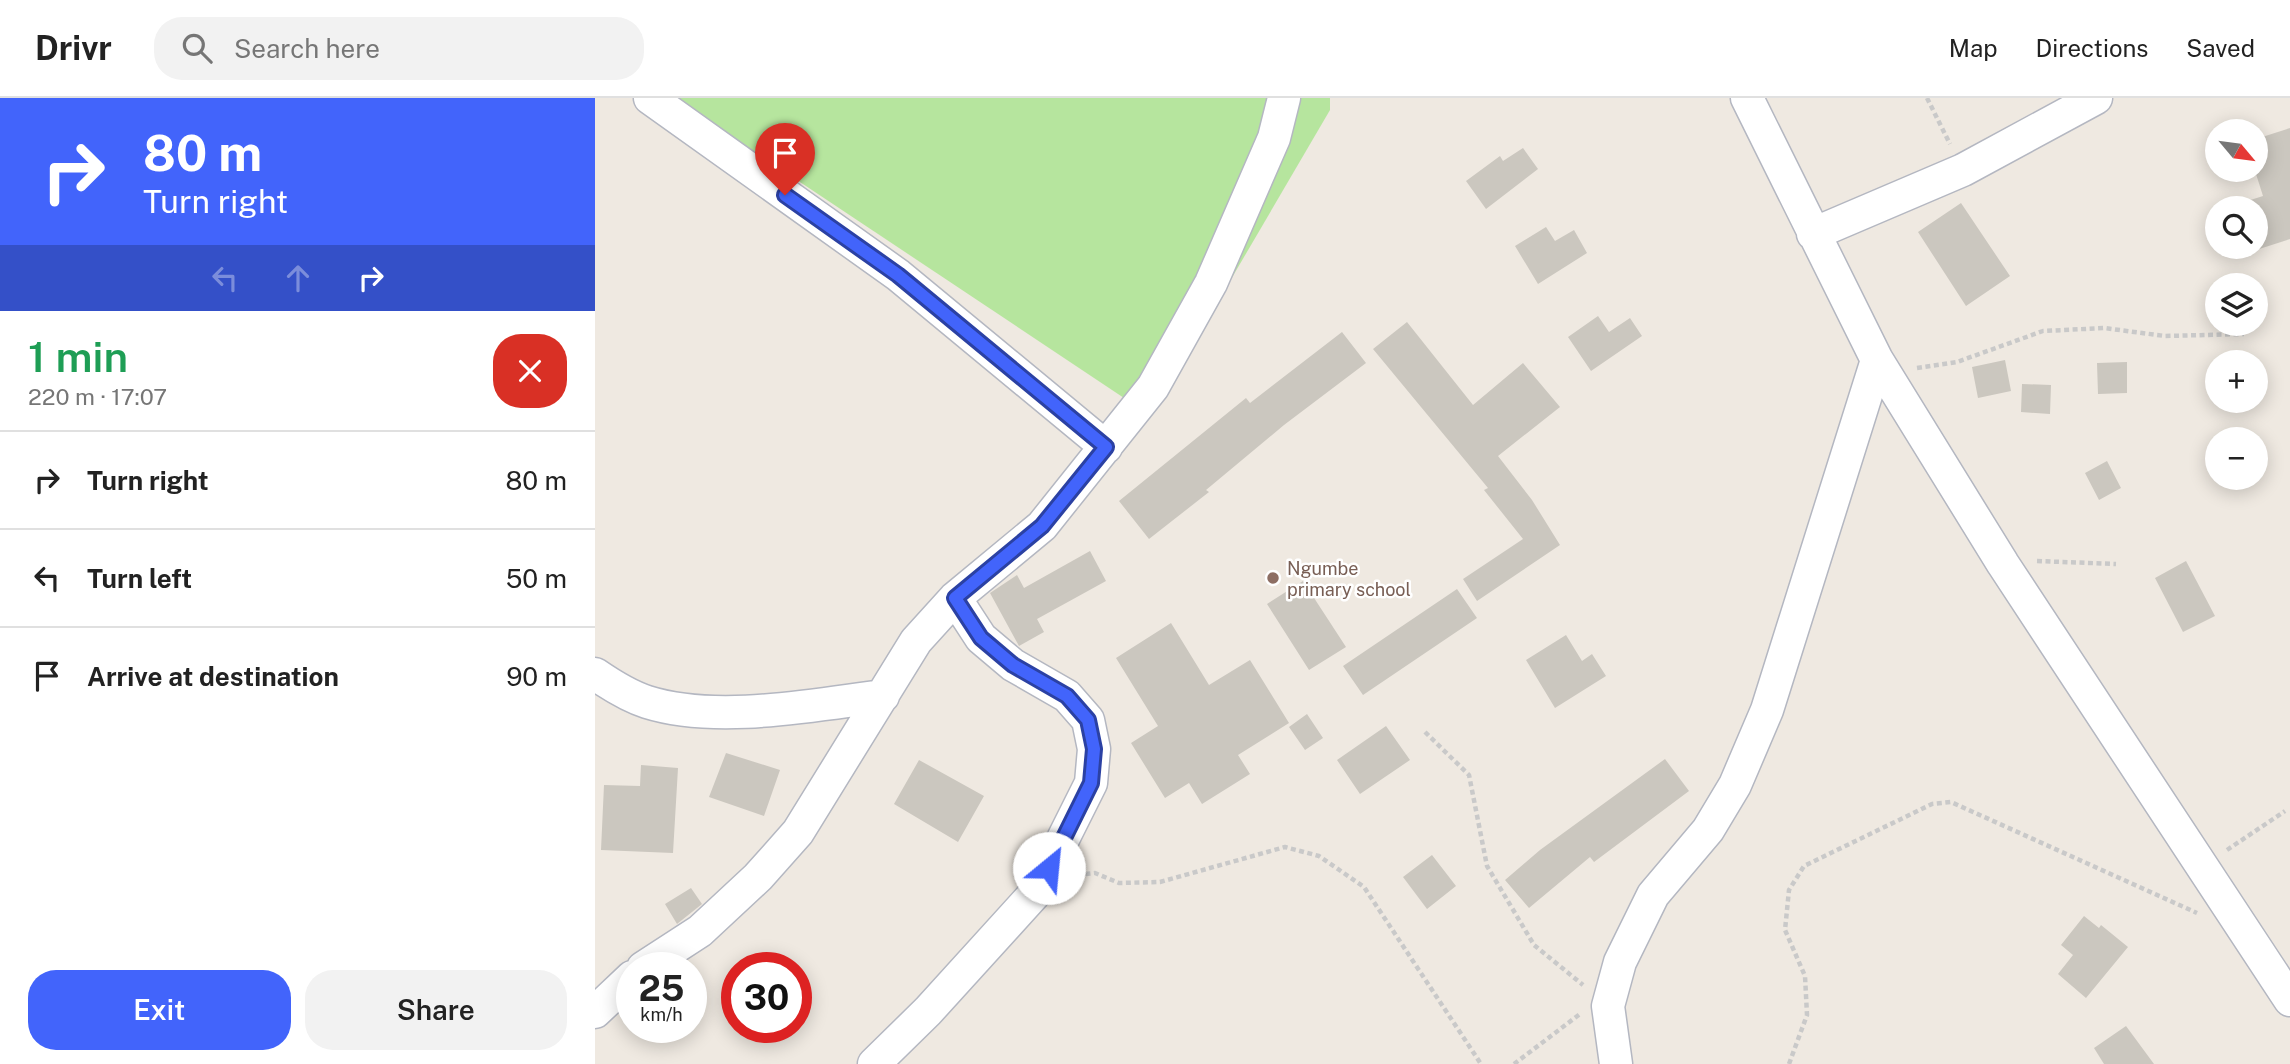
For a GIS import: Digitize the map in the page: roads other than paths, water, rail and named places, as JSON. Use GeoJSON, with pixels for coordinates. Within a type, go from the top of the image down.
{"type":"FeatureCollection","features":[{"type":"Feature","properties":{"kind":"street"},"geometry":{"type":"LineString","coordinates":[[650,98],[898,275],[1106,447]]}},
{"type":"Feature","properties":{"kind":"street"},"geometry":{"type":"LineString","coordinates":[[668,952],[700,931],[758,877],[798,832],[916,642],[955,598],[1042,526],[1153,387],[1211,283],[1274,138],[1284,98]]}},
{"type":"Feature","properties":{"kind":"street"},"geometry":{"type":"LineString","coordinates":[[1747,98],[1881,366],[2003,564],[2290,1000]]}},
{"type":"Feature","properties":{"kind":"street"},"geometry":{"type":"LineString","coordinates":[[1813,234],[1963,170],[2096,98]]}},
{"type":"Feature","properties":{"kind":"street"},"geometry":{"type":"LineString","coordinates":[[1616,1064],[1608,1006],[1620,962],[1653,895],[1707,830],[1735,785],[1767,710],[1881,366]]}},
{"type":"Feature","properties":{"kind":"street"},"geometry":{"type":"LineString","coordinates":[[874,1064],[928,1011],[1037,891],[1091,783],[1094,749],[1088,720],[1067,696],[1013,665],[981,638],[955,598]]}},
{"type":"Feature","properties":{"kind":"street"},"geometry":{"type":"LineString","coordinates":[[595,674],[647,702],[687,709],[808,706],[883,696]]}},
{"type":"Feature","properties":{"kind":"street"},"geometry":{"type":"LineString","coordinates":[[595,1012],[616,992]]}},
{"type":"Feature","properties":{"kind":"place","name":"Ngumbe primary school"},"geometry":{"type":"Point","coordinates":[1273,578]}}]}
